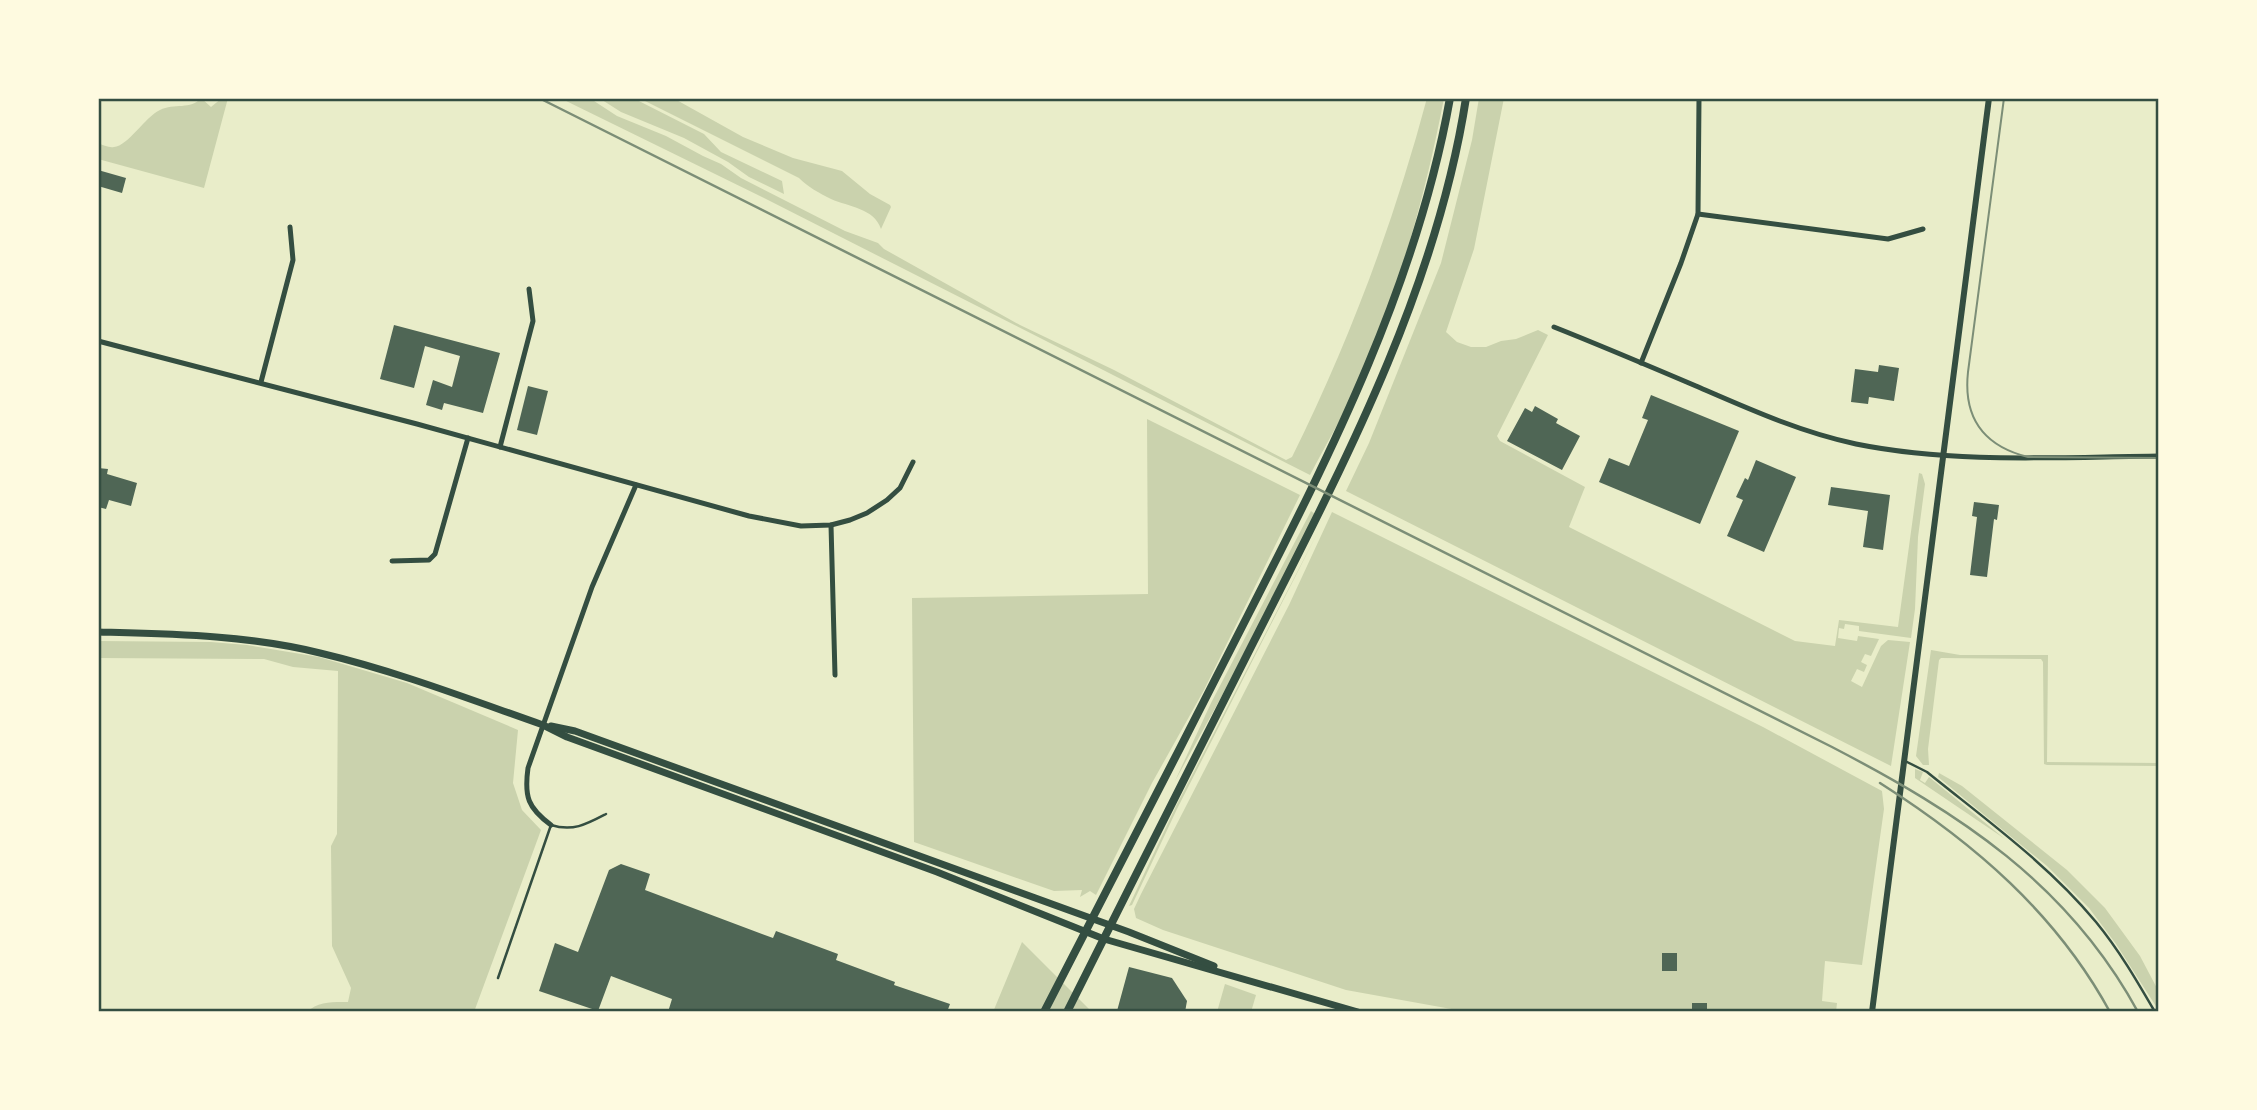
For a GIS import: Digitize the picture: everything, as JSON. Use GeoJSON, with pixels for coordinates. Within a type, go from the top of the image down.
{"type":"FeatureCollection","features":[{"type":"Feature","properties":{"kind":"main road"},"geometry":{"type":"LineString","coordinates":[[1044,1012],[1319,476],[1369,366],[1400,285],[1436,166],[1450,98]]}},
{"type":"Feature","properties":{"kind":"main road"},"geometry":{"type":"LineString","coordinates":[[1067,1012],[1321,508],[1384,371],[1419,279],[1449,181],[1466,98]]}},
{"type":"Feature","properties":{"kind":"main road"},"geometry":{"type":"LineString","coordinates":[[98,632],[212,636],[318,652],[416,680],[937,872],[1104,939],[1358,1012]]}},
{"type":"Feature","properties":{"kind":"main road"},"geometry":{"type":"LineString","coordinates":[[543,725],[575,731],[1111,925],[1232,975]]}},
{"type":"Feature","properties":{"kind":"street"},"geometry":{"type":"LineString","coordinates":[[1641,363],[1698,214],[1699,98]]}},
{"type":"Feature","properties":{"kind":"street"},"geometry":{"type":"LineString","coordinates":[[1872,1012],[1989,98]]}},
{"type":"Feature","properties":{"kind":"street"},"geometry":{"type":"LineString","coordinates":[[1698,214],[1888,239],[1923,229]]}},
{"type":"Feature","properties":{"kind":"street"},"geometry":{"type":"LineString","coordinates":[[261,382],[293,260],[290,227]]}},
{"type":"Feature","properties":{"kind":"street"},"geometry":{"type":"LineString","coordinates":[[500,447],[533,321],[529,289]]}},
{"type":"Feature","properties":{"kind":"street"},"geometry":{"type":"LineString","coordinates":[[1554,327],[1772,419],[1822,435],[1885,449],[2008,458],[2159,456]]}},
{"type":"Feature","properties":{"kind":"street"},"geometry":{"type":"LineString","coordinates":[[98,341],[261,382],[772,521],[801,526],[831,525],[867,513],[901,488],[913,463]]}},
{"type":"Feature","properties":{"kind":"street"},"geometry":{"type":"LineString","coordinates":[[392,561],[429,560],[435,554],[468,438]]}},
{"type":"Feature","properties":{"kind":"street"},"geometry":{"type":"LineString","coordinates":[[551,825],[535,813],[530,803],[525,785],[528,768],[592,587],[636,485]]}},
{"type":"Feature","properties":{"kind":"street"},"geometry":{"type":"LineString","coordinates":[[831,525],[835,675]]}},
{"type":"Feature","properties":{"kind":"lane"},"geometry":{"type":"LineString","coordinates":[[1905,761],[1927,772],[2069,892],[2105,934],[2155,1012]]}},
{"type":"Feature","properties":{"kind":"lane"},"geometry":{"type":"LineString","coordinates":[[498,978],[551,825],[564,829],[584,826],[606,814]]}},
{"type":"Feature","properties":{"kind":"green space"},"geometry":{"type":"Polygon","coordinates":[[[201,98],[211,107],[222,98],[228,98],[204,188],[98,159],[98,143],[110,147],[119,145],[160,110],[192,104],[201,98]]]}},
{"type":"Feature","properties":{"kind":"green space"},"geometry":{"type":"Polygon","coordinates":[[[560,98],[591,99],[617,116],[666,136],[845,231],[878,243],[884,249],[1020,325],[1114,370],[1286,460],[1292,457],[1313,414],[1351,326],[1385,236],[1427,98],[1444,98],[1419,210],[1397,283],[1350,400],[1310,475],[766,199],[560,98]]]}},
{"type":"Feature","properties":{"kind":"green space"},"geometry":{"type":"Polygon","coordinates":[[[599,98],[633,98],[704,134],[721,152],[782,181],[784,194],[749,177],[684,138],[621,112],[599,98]]]}},
{"type":"Feature","properties":{"kind":"green space"},"geometry":{"type":"Polygon","coordinates":[[[639,98],[673,98],[743,137],[793,158],[842,171],[870,194],[890,205],[881,229],[878,222],[867,212],[831,199],[799,178],[639,98]]]}},
{"type":"Feature","properties":{"kind":"green space"},"geometry":{"type":"Polygon","coordinates":[[[1479,98],[1504,98],[1474,249],[1446,332],[1457,342],[1471,347],[1486,347],[1538,330],[1548,335],[1497,436],[1500,441],[1585,487],[1569,527],[1795,641],[1835,646],[1839,620],[1898,627],[1919,473],[1922,474],[1925,484],[1918,537],[1911,638],[1859,631],[1859,626],[1845,624],[1844,629],[1839,628],[1838,638],[1857,641],[1858,636],[1879,639],[1871,656],[1865,654],[1861,662],[1867,665],[1864,672],[1857,669],[1851,681],[1862,687],[1881,646],[1888,640],[1910,642],[1891,766],[1346,491],[1369,443],[1441,263],[1472,140],[1479,98]]]}},
{"type":"Feature","properties":{"kind":"green space"},"geometry":{"type":"Polygon","coordinates":[[[1147,419],[1300,495],[1204,690],[1152,783],[1096,895],[1090,891],[1080,897],[1082,890],[1054,891],[914,842],[912,598],[1148,594],[1147,419]]]}},
{"type":"Feature","properties":{"kind":"green space"},"geometry":{"type":"Polygon","coordinates":[[[1311,511],[1315,514],[1175,781],[1211,703],[1311,511]]]}},
{"type":"Feature","properties":{"kind":"green space"},"geometry":{"type":"Polygon","coordinates":[[[1332,512],[1763,727],[1882,791],[1884,809],[1862,965],[1825,961],[1822,1001],[1837,1003],[1836,1012],[1468,1012],[1346,990],[1163,930],[1136,918],[1134,909],[1141,894],[1289,605],[1332,512]]]}},
{"type":"Feature","properties":{"kind":"green space"},"geometry":{"type":"Polygon","coordinates":[[[1319,530],[1177,809],[1132,905],[1129,906],[1176,806],[1319,530]]]}},
{"type":"Feature","properties":{"kind":"green space"},"geometry":{"type":"Polygon","coordinates":[[[98,641],[211,642],[319,657],[407,683],[518,730],[513,783],[522,810],[541,830],[474,1012],[307,1012],[321,1004],[348,1002],[351,988],[332,946],[331,846],[337,834],[338,671],[293,667],[264,659],[98,658],[98,641]]]}},
{"type":"Feature","properties":{"kind":"green space"},"geometry":{"type":"Polygon","coordinates":[[[1931,650],[1960,655],[2048,655],[2047,762],[2159,763],[2159,766],[2044,764],[2041,659],[1941,658],[1928,749],[1929,765],[1923,765],[1916,756],[1931,650]]]}},
{"type":"Feature","properties":{"kind":"green space"},"geometry":{"type":"Polygon","coordinates":[[[1915,769],[1923,772],[1920,780],[1925,783],[1929,777],[2005,839],[1915,778],[1915,769]]]}},
{"type":"Feature","properties":{"kind":"green space"},"geometry":{"type":"Polygon","coordinates":[[[1939,773],[1962,786],[2067,870],[2105,908],[2140,956],[2159,992],[2159,1011],[2089,908],[2047,866],[1938,777],[1939,773]]]}},
{"type":"Feature","properties":{"kind":"green space"},"geometry":{"type":"Polygon","coordinates":[[[1022,942],[1090,1010],[1100,1012],[993,1012],[1022,942]]]}},
{"type":"Feature","properties":{"kind":"green space"},"geometry":{"type":"Polygon","coordinates":[[[1225,984],[1256,995],[1251,1012],[1217,1012],[1225,984]]]}},
{"type":"Feature","properties":{"kind":"building"},"geometry":{"type":"Polygon","coordinates":[[[98,170],[126,178],[122,193],[98,186],[98,170]]]}},
{"type":"Feature","properties":{"kind":"building"},"geometry":{"type":"Polygon","coordinates":[[[394,325],[500,353],[483,413],[444,403],[442,410],[426,405],[433,380],[452,387],[460,356],[425,346],[414,388],[380,379],[394,325]]]}},
{"type":"Feature","properties":{"kind":"building"},"geometry":{"type":"Polygon","coordinates":[[[1879,365],[1899,368],[1894,401],[1869,397],[1868,404],[1851,402],[1855,369],[1878,372],[1879,365]]]}},
{"type":"Feature","properties":{"kind":"building"},"geometry":{"type":"Polygon","coordinates":[[[528,386],[548,391],[537,435],[517,430],[528,386]]]}},
{"type":"Feature","properties":{"kind":"building"},"geometry":{"type":"Polygon","coordinates":[[[1651,395],[1739,431],[1700,524],[1599,482],[1609,458],[1629,466],[1648,420],[1642,418],[1651,395]]]}},
{"type":"Feature","properties":{"kind":"building"},"geometry":{"type":"Polygon","coordinates":[[[1535,406],[1558,419],[1556,423],[1580,436],[1562,470],[1507,441],[1525,408],[1532,412],[1535,406]]]}},
{"type":"Feature","properties":{"kind":"building"},"geometry":{"type":"Polygon","coordinates":[[[1756,460],[1796,477],[1764,552],[1727,536],[1743,500],[1736,497],[1745,478],[1748,480],[1756,460]]]}},
{"type":"Feature","properties":{"kind":"building"},"geometry":{"type":"Polygon","coordinates":[[[98,468],[108,469],[107,474],[137,483],[131,506],[109,500],[106,509],[98,507],[98,468]]]}},
{"type":"Feature","properties":{"kind":"building"},"geometry":{"type":"Polygon","coordinates":[[[1831,487],[1890,495],[1883,550],[1863,547],[1868,511],[1828,505],[1831,487]]]}},
{"type":"Feature","properties":{"kind":"building"},"geometry":{"type":"Polygon","coordinates":[[[1974,502],[1999,505],[1997,520],[1994,519],[1987,577],[1970,575],[1977,517],[1972,516],[1974,502]]]}},
{"type":"Feature","properties":{"kind":"building"},"geometry":{"type":"Polygon","coordinates":[[[621,864],[650,874],[645,890],[773,938],[776,931],[838,954],[836,960],[895,982],[894,985],[950,1004],[947,1012],[668,1012],[672,999],[611,976],[598,1011],[539,991],[555,943],[578,952],[609,870],[621,864]]]}},
{"type":"Feature","properties":{"kind":"building"},"geometry":{"type":"Polygon","coordinates":[[[1662,953],[1677,953],[1677,971],[1662,971],[1662,953]]]}},
{"type":"Feature","properties":{"kind":"building"},"geometry":{"type":"Polygon","coordinates":[[[1129,967],[1172,978],[1187,1001],[1185,1012],[1117,1011],[1129,967]]]}},
{"type":"Feature","properties":{"kind":"building"},"geometry":{"type":"Polygon","coordinates":[[[1692,1003],[1707,1003],[1707,1012],[1692,1012],[1692,1003]]]}},
{"type":"Feature","properties":{"kind":"tram line"},"geometry":{"type":"LineString","coordinates":[[2004,98],[1968,372],[1967,388],[1973,416],[1980,428],[1999,446],[2028,457],[2159,458]]}},
{"type":"Feature","properties":{"kind":"railway"},"geometry":{"type":"LineString","coordinates":[[539,98],[1879,772],[1966,826],[2044,889],[2079,925],[2110,966],[2138,1012]]}},
{"type":"Feature","properties":{"kind":"railway"},"geometry":{"type":"LineString","coordinates":[[1880,783],[1948,830],[2010,883],[2064,943],[2110,1012]]}}]}
